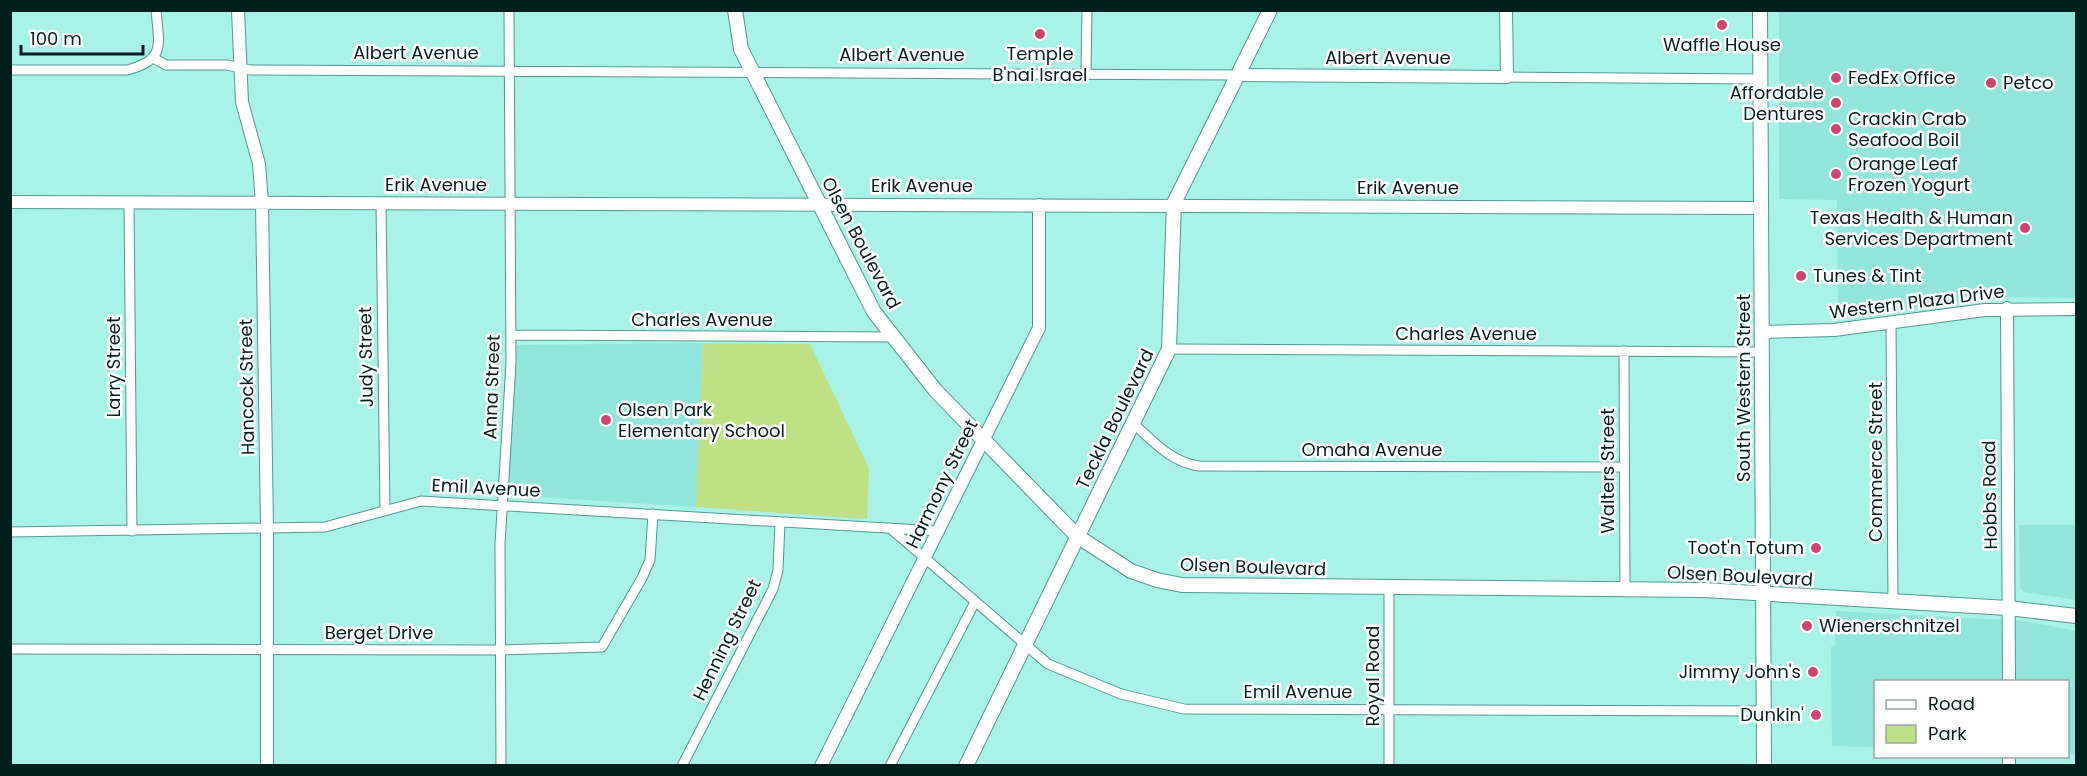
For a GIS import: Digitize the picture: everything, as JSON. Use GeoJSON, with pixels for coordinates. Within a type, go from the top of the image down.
{"type":"FeatureCollection","features":[{"type":"Feature","properties":{"kind":"main road","name":"Olsen Boulevard"},"geometry":{"type":"LineString","coordinates":[[735,10],[741,49],[874,312],[936,391],[1077,536],[1131,571],[1182,585],[1625,590],[1763,594],[2008,608],[2076,616]]}},
{"type":"Feature","properties":{"kind":"main road","name":"Teckla Boulevard"},"geometry":{"type":"LineString","coordinates":[[972,764],[1077,536],[1169,349],[1174,205],[1270,10]]}},
{"type":"Feature","properties":{"kind":"main road","name":"South Western Street"},"geometry":{"type":"LineString","coordinates":[[1760,10],[1764,765]]}},
{"type":"Feature","properties":{"kind":"street"},"geometry":{"type":"LineString","coordinates":[[10,70],[127,70],[144,66],[155,59],[159,46],[156,10]]}},
{"type":"Feature","properties":{"kind":"street","name":"Hancock Street"},"geometry":{"type":"LineString","coordinates":[[238,10],[242,102],[259,164],[262,203],[267,528],[267,765]]}},
{"type":"Feature","properties":{"kind":"street","name":"Anna Street"},"geometry":{"type":"LineString","coordinates":[[501,765],[502,504],[511,335],[509,10]]}},
{"type":"Feature","properties":{"kind":"street"},"geometry":{"type":"LineString","coordinates":[[1086,74],[1087,10]]}},
{"type":"Feature","properties":{"kind":"street"},"geometry":{"type":"LineString","coordinates":[[1506,10],[1507,77]]}},
{"type":"Feature","properties":{"kind":"street","name":"Albert Avenue"},"geometry":{"type":"LineString","coordinates":[[155,59],[166,65],[226,65],[250,70],[1760,79]]}},
{"type":"Feature","properties":{"kind":"street","name":"Erik Avenue"},"geometry":{"type":"LineString","coordinates":[[10,202],[1761,208]]}},
{"type":"Feature","properties":{"kind":"street","name":"Larry Street"},"geometry":{"type":"LineString","coordinates":[[129,202],[132,531]]}},
{"type":"Feature","properties":{"kind":"street","name":"Judy Street"},"geometry":{"type":"LineString","coordinates":[[381,203],[385,511]]}},
{"type":"Feature","properties":{"kind":"street","name":"Harmony Street"},"geometry":{"type":"LineString","coordinates":[[821,765],[1039,328],[1039,205]]}},
{"type":"Feature","properties":{"kind":"street","name":"Western Plaza Drive"},"geometry":{"type":"LineString","coordinates":[[1762,332],[1834,330],[2007,308],[2076,309]]}},
{"type":"Feature","properties":{"kind":"street","name":"Hobbs Road"},"geometry":{"type":"LineString","coordinates":[[2007,308],[2009,680]]}},
{"type":"Feature","properties":{"kind":"street","name":"Commerce Street"},"geometry":{"type":"LineString","coordinates":[[1891,322],[1893,602]]}},
{"type":"Feature","properties":{"kind":"street","name":"Charles Avenue"},"geometry":{"type":"LineString","coordinates":[[511,335],[893,337]]}},
{"type":"Feature","properties":{"kind":"street","name":"Charles Avenue"},"geometry":{"type":"LineString","coordinates":[[1169,349],[1762,352]]}},
{"type":"Feature","properties":{"kind":"street","name":"Walters Street"},"geometry":{"type":"LineString","coordinates":[[1624,351],[1625,590]]}},
{"type":"Feature","properties":{"kind":"street","name":"Omaha Avenue"},"geometry":{"type":"LineString","coordinates":[[1134,424],[1168,455],[1185,464],[1198,466],[1624,467]]}},
{"type":"Feature","properties":{"kind":"street","name":"Emil Avenue"},"geometry":{"type":"LineString","coordinates":[[10,532],[325,527],[421,501],[938,531]]}},
{"type":"Feature","properties":{"kind":"street","name":"Berget Drive"},"geometry":{"type":"LineString","coordinates":[[10,649],[500,650],[602,646],[650,560],[653,514]]}},
{"type":"Feature","properties":{"kind":"street","name":"Henning Street"},"geometry":{"type":"LineString","coordinates":[[682,765],[773,588],[778,570],[780,522]]}},
{"type":"Feature","properties":{"kind":"street","name":"Emil Avenue"},"geometry":{"type":"LineString","coordinates":[[891,528],[924,559],[1048,664],[1120,694],[1184,709],[1763,711]]}},
{"type":"Feature","properties":{"kind":"street","name":"Royal Road"},"geometry":{"type":"LineString","coordinates":[[1389,587],[1389,765]]}},
{"type":"Feature","properties":{"kind":"street"},"geometry":{"type":"LineString","coordinates":[[890,765],[975,602]]}},
{"type":"Feature","properties":{"kind":"shaded area"},"geometry":{"type":"Polygon","coordinates":[[[1779,11],[2076,11],[2076,298],[2000,297],[1838,318],[1837,200],[1779,199],[1779,11]]]}},
{"type":"Feature","properties":{"kind":"shaded area","name":"Olsen Park Elementary School"},"geometry":{"type":"Polygon","coordinates":[[[703,343],[696,507],[507,495],[517,345],[703,343]]]}},
{"type":"Feature","properties":{"kind":"shaded area"},"geometry":{"type":"Polygon","coordinates":[[[2019,525],[2075,525],[2076,600],[2024,592],[2020,587],[2019,525]]]}},
{"type":"Feature","properties":{"kind":"shaded area"},"geometry":{"type":"Polygon","coordinates":[[[1836,611],[2024,621],[2076,631],[2076,755],[2069,753],[2069,680],[1874,680],[1874,747],[1832,746],[1831,647],[1835,645],[1836,611]]]}},
{"type":"Feature","properties":{"kind":"green space"},"geometry":{"type":"Polygon","coordinates":[[[703,343],[810,344],[869,468],[867,519],[696,507],[703,343]]]}},
{"type":"Feature","properties":{"kind":"place","name":"Waffle House"},"geometry":{"type":"Point","coordinates":[1722,25]}},
{"type":"Feature","properties":{"kind":"place","name":"Temple B'nai Israel"},"geometry":{"type":"Point","coordinates":[1040,34]}},
{"type":"Feature","properties":{"kind":"place","name":"FedEx Office"},"geometry":{"type":"Point","coordinates":[1836,78]}},
{"type":"Feature","properties":{"kind":"place","name":"Petco"},"geometry":{"type":"Point","coordinates":[1991,83]}},
{"type":"Feature","properties":{"kind":"place","name":"Affordable Dentures"},"geometry":{"type":"Point","coordinates":[1836,103]}},
{"type":"Feature","properties":{"kind":"place","name":"Crackin Crab Seafood Boil"},"geometry":{"type":"Point","coordinates":[1836,129]}},
{"type":"Feature","properties":{"kind":"place","name":"Orange Leaf Frozen Yogurt"},"geometry":{"type":"Point","coordinates":[1836,174]}},
{"type":"Feature","properties":{"kind":"place","name":"Texas Health & Human Services Department"},"geometry":{"type":"Point","coordinates":[2025,228]}},
{"type":"Feature","properties":{"kind":"place","name":"Tunes & Tint"},"geometry":{"type":"Point","coordinates":[1801,276]}},
{"type":"Feature","properties":{"kind":"place","name":"Olsen Park Elementary School"},"geometry":{"type":"Point","coordinates":[606,420]}},
{"type":"Feature","properties":{"kind":"place","name":"Toot'n Totum"},"geometry":{"type":"Point","coordinates":[1816,548]}},
{"type":"Feature","properties":{"kind":"place","name":"Wienerschnitzel"},"geometry":{"type":"Point","coordinates":[1807,626]}},
{"type":"Feature","properties":{"kind":"place","name":"Jimmy John's"},"geometry":{"type":"Point","coordinates":[1813,672]}},
{"type":"Feature","properties":{"kind":"place","name":"Dunkin'"},"geometry":{"type":"Point","coordinates":[1816,715]}}]}
